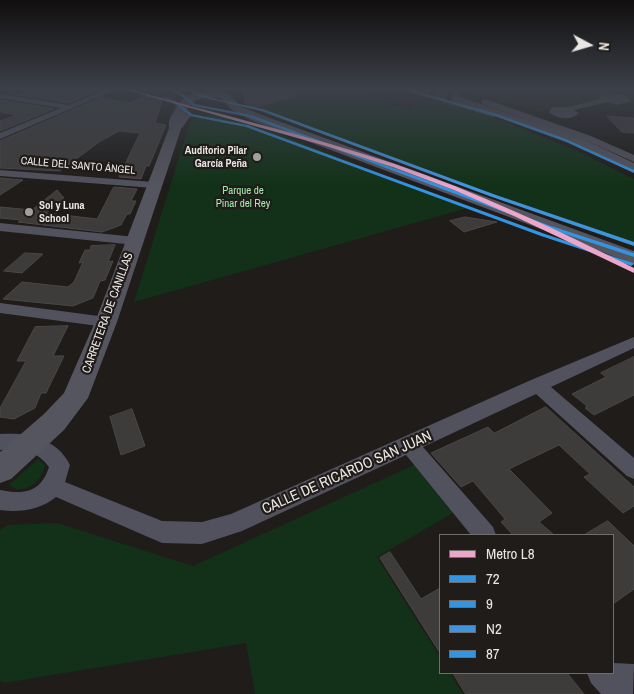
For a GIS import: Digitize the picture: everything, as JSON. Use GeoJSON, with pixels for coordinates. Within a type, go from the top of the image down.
{"type":"FeatureCollection","features":[{"type":"Feature","properties":{"kind":"street"},"geometry":{"type":"LineString","coordinates":[[0,136],[35,121]]}},
{"type":"Feature","properties":{"kind":"street","name":"CARRETERA DE CANILLAS"},"geometry":{"type":"LineString","coordinates":[[174,121],[175,128]]}},
{"type":"Feature","properties":{"kind":"street","name":"CARRETERA DE CANILLAS"},"geometry":{"type":"LineString","coordinates":[[0,470],[60,417],[75,398],[106,322],[153,185],[175,128],[180,121]]}},
{"type":"Feature","properties":{"kind":"street"},"geometry":{"type":"LineString","coordinates":[[264,121],[546,226],[634,256]]}},
{"type":"Feature","properties":{"kind":"street"},"geometry":{"type":"LineString","coordinates":[[514,121],[565,140],[634,172]]}},
{"type":"Feature","properties":{"kind":"street"},"geometry":{"type":"LineString","coordinates":[[524,121],[634,168]]}},
{"type":"Feature","properties":{"kind":"street"},"geometry":{"type":"LineString","coordinates":[[534,121],[634,160]]}},
{"type":"Feature","properties":{"kind":"street"},"geometry":{"type":"LineString","coordinates":[[544,121],[634,160]]}},
{"type":"Feature","properties":{"kind":"street"},"geometry":{"type":"LineString","coordinates":[[555,121],[553,123],[557,126]]}},
{"type":"Feature","properties":{"kind":"street","name":"CALLE DEL SANTO ÁNGEL"},"geometry":{"type":"LineString","coordinates":[[1,173],[153,185]]}},
{"type":"Feature","properties":{"kind":"street"},"geometry":{"type":"LineString","coordinates":[[0,227],[134,242]]}},
{"type":"Feature","properties":{"kind":"street"},"geometry":{"type":"LineString","coordinates":[[0,308],[106,322]]}},
{"type":"Feature","properties":{"kind":"street","name":"CALLE DE RICARDO SAN JUAN"},"geometry":{"type":"LineString","coordinates":[[52,486],[162,532],[202,532],[234,524],[634,342]]}},
{"type":"Feature","properties":{"kind":"street"},"geometry":{"type":"LineString","coordinates":[[537,385],[634,470]]}},
{"type":"Feature","properties":{"kind":"street"},"geometry":{"type":"LineString","coordinates":[[0,442],[32,442],[54,456],[60,466],[52,486],[42,495],[29,501],[16,503],[0,500]]}},
{"type":"Feature","properties":{"kind":"street"},"geometry":{"type":"LineString","coordinates":[[410,445],[485,534]]}},
{"type":"Feature","properties":{"kind":"street"},"geometry":{"type":"LineString","coordinates":[[608,681],[634,678]]}},
{"type":"Feature","properties":{"kind":"green space","name":"Parque de Pinar del Rey"},"geometry":{"type":"Polygon","coordinates":[[[247,121],[468,208],[134,302],[190,122],[247,121]]]}},
{"type":"Feature","properties":{"kind":"green space"},"geometry":{"type":"Polygon","coordinates":[[[287,121],[505,122],[575,150],[634,179],[634,247],[287,121]]]}},
{"type":"Feature","properties":{"kind":"green space"},"geometry":{"type":"Polygon","coordinates":[[[38,459],[45,465],[36,482],[31,486],[20,489],[9,485],[38,459]]]}},
{"type":"Feature","properties":{"kind":"green space"},"geometry":{"type":"Polygon","coordinates":[[[414,465],[453,513],[377,557],[439,655],[439,674],[451,674],[463,694],[255,694],[246,643],[4,683],[0,681],[0,530],[8,525],[57,523],[193,566],[414,465]]]}},
{"type":"Feature","properties":{"kind":"building"},"geometry":{"type":"Polygon","coordinates":[[[0,121],[24,121],[0,131],[0,121]]]}},
{"type":"Feature","properties":{"kind":"building"},"geometry":{"type":"Polygon","coordinates":[[[46,121],[156,121],[155,123],[166,125],[149,166],[146,166],[141,179],[119,177],[140,133],[119,131],[99,142],[60,171],[0,168],[0,141],[46,121]]]}},
{"type":"Feature","properties":{"kind":"building"},"geometry":{"type":"Polygon","coordinates":[[[612,121],[634,121],[634,133],[622,132],[612,121]]]}},
{"type":"Feature","properties":{"kind":"building"},"geometry":{"type":"Polygon","coordinates":[[[0,178],[23,180],[0,195],[0,178]]]}},
{"type":"Feature","properties":{"kind":"building"},"geometry":{"type":"Polygon","coordinates":[[[114,187],[137,189],[131,201],[136,201],[130,214],[127,214],[121,225],[102,232],[18,222],[21,220],[0,218],[0,207],[32,210],[57,190],[64,198],[46,213],[97,219],[114,187]]]}},
{"type":"Feature","properties":{"kind":"building"},"geometry":{"type":"Polygon","coordinates":[[[465,217],[497,222],[464,232],[450,221],[465,217]]]}},
{"type":"Feature","properties":{"kind":"building"},"geometry":{"type":"Polygon","coordinates":[[[115,245],[108,262],[113,261],[105,280],[100,281],[93,298],[73,306],[3,299],[22,282],[68,287],[74,282],[83,262],[79,263],[85,250],[90,250],[91,246],[115,245]]]}},
{"type":"Feature","properties":{"kind":"building"},"geometry":{"type":"Polygon","coordinates":[[[25,253],[43,254],[22,273],[4,271],[25,253]]]}},
{"type":"Feature","properties":{"kind":"building"},"geometry":{"type":"Polygon","coordinates":[[[68,326],[53,356],[64,356],[46,393],[41,393],[35,408],[14,419],[0,417],[0,408],[26,361],[17,361],[35,327],[68,326]]]}},
{"type":"Feature","properties":{"kind":"building"},"geometry":{"type":"Polygon","coordinates":[[[634,357],[634,395],[594,415],[585,408],[587,406],[572,394],[606,377],[601,373],[634,357]]]}},
{"type":"Feature","properties":{"kind":"building"},"geometry":{"type":"Polygon","coordinates":[[[546,407],[634,487],[634,506],[623,513],[584,477],[590,474],[559,445],[509,469],[552,513],[539,522],[553,534],[512,534],[501,522],[505,519],[473,481],[461,487],[431,453],[488,427],[494,433],[546,407]]]}},
{"type":"Feature","properties":{"kind":"building"},"geometry":{"type":"Polygon","coordinates":[[[132,409],[145,446],[121,455],[110,417],[132,409]]]}},
{"type":"Feature","properties":{"kind":"building"},"geometry":{"type":"Polygon","coordinates":[[[608,521],[634,546],[634,589],[614,603],[614,534],[586,534],[608,521]]]}},
{"type":"Feature","properties":{"kind":"building"},"geometry":{"type":"Polygon","coordinates":[[[390,552],[421,599],[439,589],[439,651],[380,558],[390,552]]]}},
{"type":"Feature","properties":{"kind":"building"},"geometry":{"type":"Polygon","coordinates":[[[454,674],[568,674],[584,694],[466,694],[454,674]]]}},
{"type":"Feature","properties":{"kind":"metro line","name":"L8"},"geometry":{"type":"LineString","coordinates":[[243,121],[362,155],[456,189],[516,214],[634,271]]}},
{"type":"Feature","properties":{"kind":"transit line","name":"9"},"geometry":{"type":"LineString","coordinates":[[224,121],[247,126],[543,235],[631,264]]}},
{"type":"Feature","properties":{"kind":"transit line","name":"72"},"geometry":{"type":"LineString","coordinates":[[264,121],[546,226],[634,255]]}},
{"type":"Feature","properties":{"kind":"transit line","name":"N2"},"geometry":{"type":"LineString","coordinates":[[293,121],[494,196],[634,244]]}},
{"type":"Feature","properties":{"kind":"transit line","name":"87"},"geometry":{"type":"LineString","coordinates":[[514,121],[565,140],[634,172]]}},
{"type":"Feature","properties":{"kind":"place","name":"Auditorio Pilar García Peña"},"geometry":{"type":"Point","coordinates":[257,157]}},
{"type":"Feature","properties":{"kind":"place","name":"Sol y Luna School"},"geometry":{"type":"Point","coordinates":[29,212]}}]}
